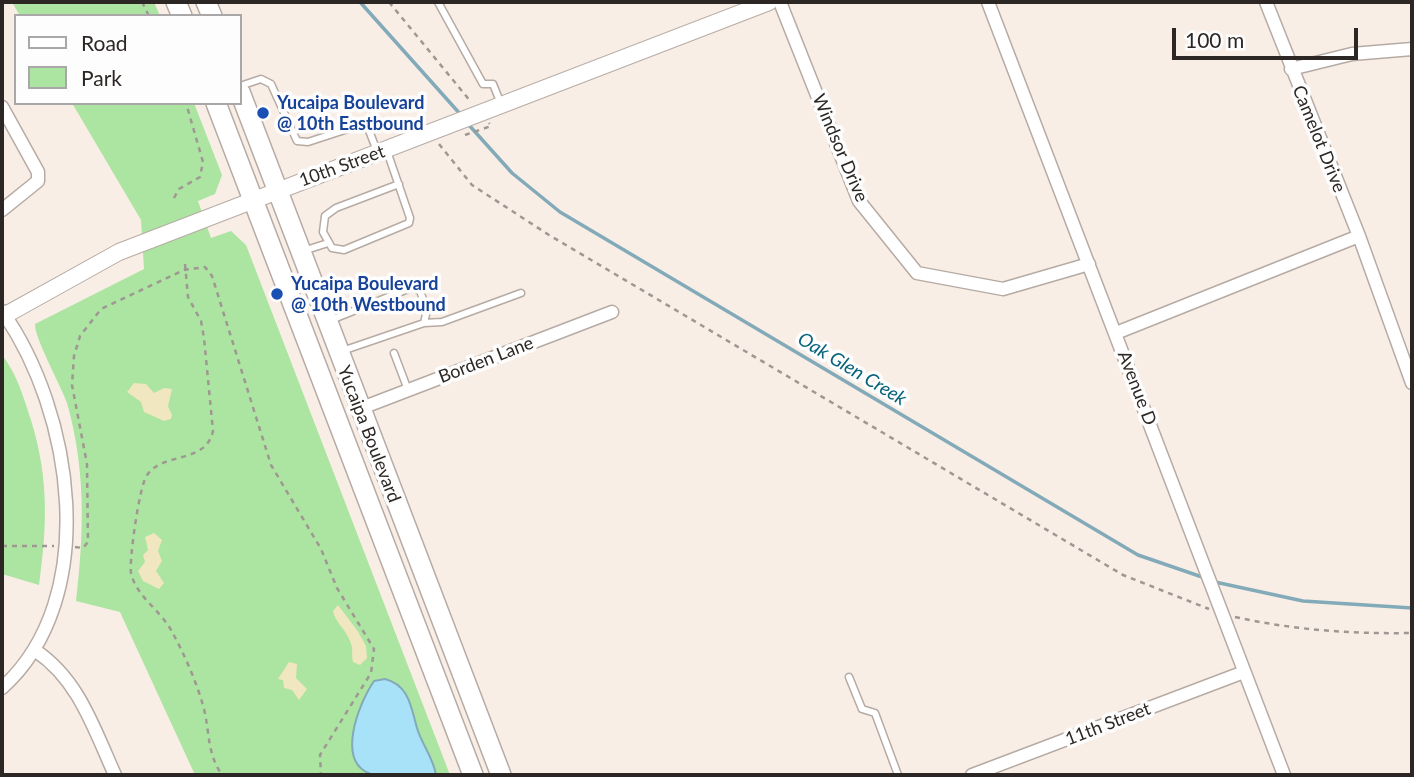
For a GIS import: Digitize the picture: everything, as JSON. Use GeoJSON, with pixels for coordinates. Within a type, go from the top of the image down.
{"type":"FeatureCollection","features":[{"type":"Feature","properties":{"kind":"main road","name":"Yucaipa Boulevard"},"geometry":{"type":"LineString","coordinates":[[242,98],[337,353],[501,775]]}},
{"type":"Feature","properties":{"kind":"main road","name":"Yucaipa Boulevard"},"geometry":{"type":"LineString","coordinates":[[217,105],[473,775]]}},
{"type":"Feature","properties":{"kind":"street","name":"10th Street"},"geometry":{"type":"LineString","coordinates":[[3,314],[119,252],[382,151],[444,135],[480,120],[502,106],[769,2]]}},
{"type":"Feature","properties":{"kind":"street","name":"Windsor Drive"},"geometry":{"type":"LineString","coordinates":[[780,2],[859,201],[917,273],[1003,289],[1089,264]]}},
{"type":"Feature","properties":{"kind":"street","name":"Avenue D"},"geometry":{"type":"LineString","coordinates":[[988,2],[1284,775]]}},
{"type":"Feature","properties":{"kind":"street","name":"Camelot Drive"},"geometry":{"type":"LineString","coordinates":[[1266,2],[1359,236],[1412,383]]}},
{"type":"Feature","properties":{"kind":"street"},"geometry":{"type":"LineString","coordinates":[[1291,69],[1352,54],[1412,49]]}},
{"type":"Feature","properties":{"kind":"street"},"geometry":{"type":"LineString","coordinates":[[2,107],[38,172],[38,181],[30,191],[2,210]]}},
{"type":"Feature","properties":{"kind":"street"},"geometry":{"type":"LineString","coordinates":[[1116,333],[1359,236]]}},
{"type":"Feature","properties":{"kind":"street","name":"Borden Lane"},"geometry":{"type":"LineString","coordinates":[[359,409],[612,312]]}},
{"type":"Feature","properties":{"kind":"street"},"geometry":{"type":"LineString","coordinates":[[2,688],[36,651],[59,593],[65,546],[64,484],[56,433],[38,379],[3,314]]}},
{"type":"Feature","properties":{"kind":"street"},"geometry":{"type":"LineString","coordinates":[[36,651],[57,665],[76,690],[115,775]]}},
{"type":"Feature","properties":{"kind":"street","name":"11th Street"},"geometry":{"type":"LineString","coordinates":[[972,775],[1244,673]]}},
{"type":"Feature","properties":{"kind":"lane"},"geometry":{"type":"LineString","coordinates":[[438,2],[483,84],[493,85],[502,106]]}},
{"type":"Feature","properties":{"kind":"lane"},"geometry":{"type":"LineString","coordinates":[[242,85],[261,79],[271,84],[297,141],[308,142],[360,124],[368,128],[382,151],[399,184],[409,223],[344,250],[332,248],[322,224],[325,216],[336,208],[399,184]]}},
{"type":"Feature","properties":{"kind":"lane"},"geometry":{"type":"LineString","coordinates":[[299,253],[328,243]]}},
{"type":"Feature","properties":{"kind":"lane"},"geometry":{"type":"LineString","coordinates":[[326,322],[412,287],[420,291],[428,310],[424,323]]}},
{"type":"Feature","properties":{"kind":"lane"},"geometry":{"type":"LineString","coordinates":[[337,353],[424,323],[442,322],[521,293]]}},
{"type":"Feature","properties":{"kind":"lane"},"geometry":{"type":"LineString","coordinates":[[394,353],[408,390]]}},
{"type":"Feature","properties":{"kind":"lane"},"geometry":{"type":"LineString","coordinates":[[849,677],[862,709],[874,713],[898,775]]}},
{"type":"Feature","properties":{"kind":"path"},"geometry":{"type":"LineString","coordinates":[[389,2],[480,120]]}},
{"type":"Feature","properties":{"kind":"path"},"geometry":{"type":"LineString","coordinates":[[174,198],[179,189],[200,177],[204,166],[187,105]]}},
{"type":"Feature","properties":{"kind":"path"},"geometry":{"type":"LineString","coordinates":[[444,135],[439,144],[472,185],[549,235],[1123,575],[1283,628],[1369,634],[1412,633]]}},
{"type":"Feature","properties":{"kind":"path"},"geometry":{"type":"LineString","coordinates":[[185,264],[188,296],[203,329],[213,432],[210,441],[201,450],[158,466],[147,475],[140,496],[132,574],[179,646],[205,713],[208,749],[222,775]]}},
{"type":"Feature","properties":{"kind":"path"},"geometry":{"type":"LineString","coordinates":[[2,546],[83,548],[88,542],[87,464],[72,385],[74,356],[80,337],[101,309],[184,270],[200,266],[210,272],[271,465],[374,649],[371,673],[320,755],[321,775]]}},
{"type":"Feature","properties":{"kind":"green space"},"geometry":{"type":"Polygon","coordinates":[[[12,2],[154,2],[159,14],[19,14],[12,2]]]}},
{"type":"Feature","properties":{"kind":"green space"},"geometry":{"type":"Polygon","coordinates":[[[73,105],[195,105],[222,175],[215,194],[198,201],[211,238],[231,231],[246,245],[450,775],[195,775],[120,612],[76,601],[82,526],[78,453],[67,403],[43,350],[35,324],[144,269],[141,220],[73,105]]]}},
{"type":"Feature","properties":{"kind":"green space"},"geometry":{"type":"Polygon","coordinates":[[[2,355],[20,387],[34,431],[43,475],[45,517],[39,585],[2,574],[2,355]]]}},
{"type":"Feature","properties":{"kind":"sand"},"geometry":{"type":"Polygon","coordinates":[[[134,383],[146,384],[154,393],[164,388],[172,389],[168,406],[171,419],[164,421],[144,412],[141,402],[127,392],[134,383]]]}},
{"type":"Feature","properties":{"kind":"sand"},"geometry":{"type":"Polygon","coordinates":[[[154,533],[162,540],[158,551],[162,561],[156,571],[164,583],[159,589],[143,581],[138,571],[145,562],[143,555],[148,550],[145,537],[154,533]]]}},
{"type":"Feature","properties":{"kind":"sand"},"geometry":{"type":"Polygon","coordinates":[[[338,605],[366,646],[367,658],[360,665],[353,662],[350,641],[334,615],[333,611],[338,605]]]}},
{"type":"Feature","properties":{"kind":"sand"},"geometry":{"type":"Polygon","coordinates":[[[289,662],[297,664],[296,678],[307,689],[299,700],[292,690],[284,688],[283,680],[278,679],[289,662]]]}},
{"type":"Feature","properties":{"kind":"water"},"geometry":{"type":"Polygon","coordinates":[[[385,679],[399,686],[408,698],[436,775],[375,775],[362,769],[355,760],[353,733],[362,704],[374,681],[385,679]]]}},
{"type":"Feature","properties":{"kind":"waterway","name":"Oak Glen Creek"},"geometry":{"type":"LineString","coordinates":[[360,2],[461,115]]}},
{"type":"Feature","properties":{"kind":"waterway","name":"Oak Glen Creek"},"geometry":{"type":"LineString","coordinates":[[468,124],[512,173],[560,212],[1138,555],[1205,578]]}},
{"type":"Feature","properties":{"kind":"waterway","name":"Oak Glen Creek"},"geometry":{"type":"LineString","coordinates":[[1215,582],[1303,601],[1412,608]]}},
{"type":"Feature","properties":{"kind":"place","name":"Yucaipa Boulevard @ 10th Eastbound"},"geometry":{"type":"Point","coordinates":[263,113]}},
{"type":"Feature","properties":{"kind":"place","name":"Yucaipa Boulevard @ 10th Westbound"},"geometry":{"type":"Point","coordinates":[277,294]}}]}
